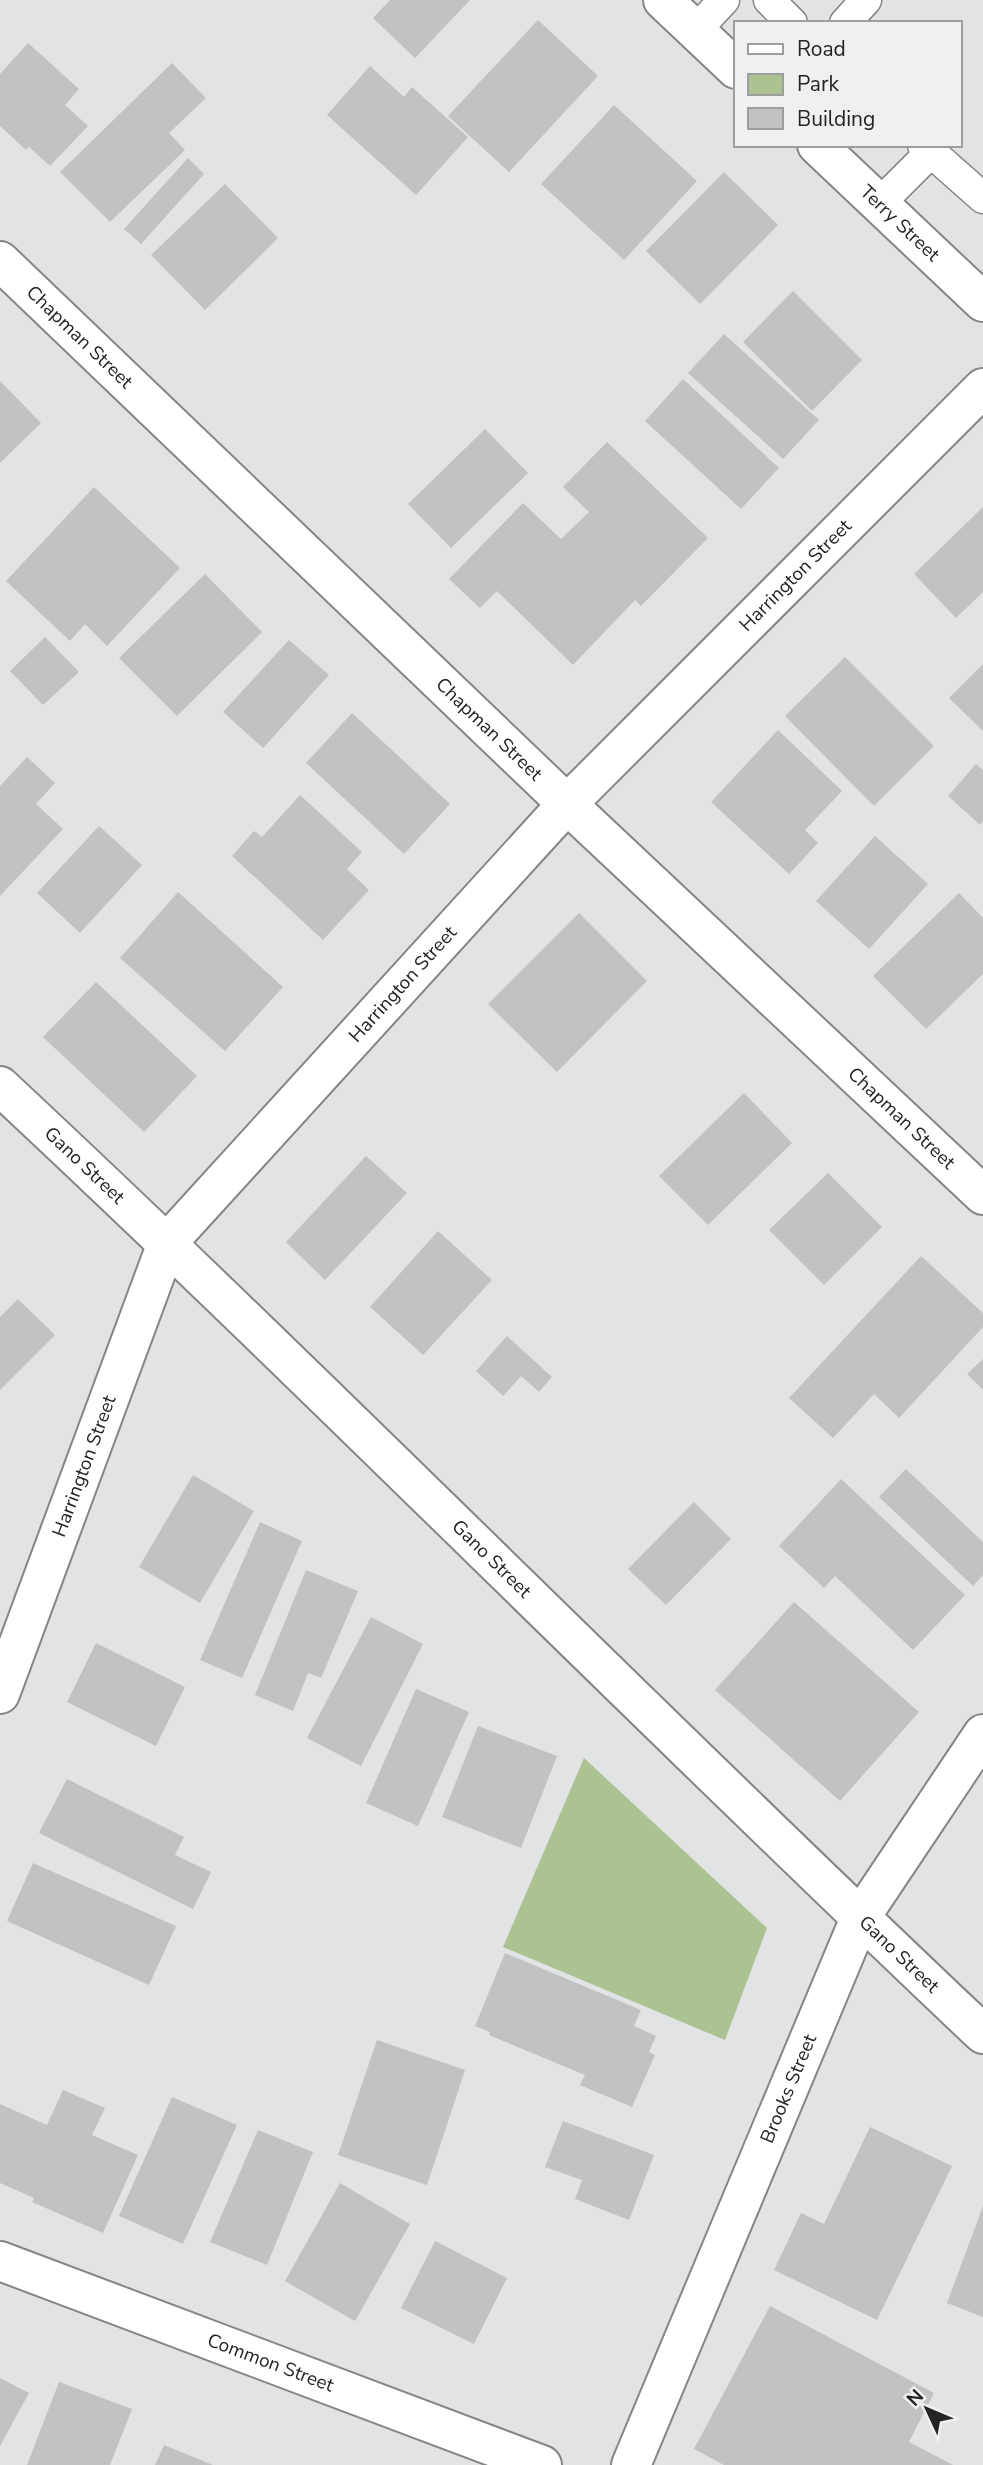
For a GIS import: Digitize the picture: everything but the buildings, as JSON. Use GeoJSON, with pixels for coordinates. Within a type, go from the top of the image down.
{"type":"FeatureCollection","features":[{"type":"Feature","properties":{"kind":"street"},"geometry":{"type":"LineString","coordinates":[[663,0],[734,67]]}},
{"type":"Feature","properties":{"kind":"street","name":"Terry Street"},"geometry":{"type":"LineString","coordinates":[[819,147],[983,302]]}},
{"type":"Feature","properties":{"kind":"street","name":"Chapman Street"},"geometry":{"type":"LineString","coordinates":[[0,261],[567,804],[983,1195]]}},
{"type":"Feature","properties":{"kind":"street","name":"Harrington Street"},"geometry":{"type":"LineString","coordinates":[[0,1694],[9,1642],[167,1243],[567,804],[809,565],[983,388]]}},
{"type":"Feature","properties":{"kind":"street","name":"Gano Street"},"geometry":{"type":"LineString","coordinates":[[0,1086],[167,1243],[860,1918],[983,2034]]}},
{"type":"Feature","properties":{"kind":"street","name":"Brooks Street"},"geometry":{"type":"LineString","coordinates":[[631,2465],[860,1918],[983,1734]]}},
{"type":"Feature","properties":{"kind":"street","name":"Common Street"},"geometry":{"type":"LineString","coordinates":[[0,2261],[542,2465]]}},
{"type":"Feature","properties":{"kind":"lane"},"geometry":{"type":"LineString","coordinates":[[695,31],[724,0]]}},
{"type":"Feature","properties":{"kind":"lane"},"geometry":{"type":"LineString","coordinates":[[768,0],[790,21]]}},
{"type":"Feature","properties":{"kind":"lane"},"geometry":{"type":"LineString","coordinates":[[847,21],[866,0]]}},
{"type":"Feature","properties":{"kind":"lane"},"geometry":{"type":"LineString","coordinates":[[879,204],[927,149],[983,198]]}},
{"type":"Feature","properties":{"kind":"green space"},"geometry":{"type":"Polygon","coordinates":[[[584,1758],[767,1928],[725,2040],[503,1947],[584,1758]]]}}]}
